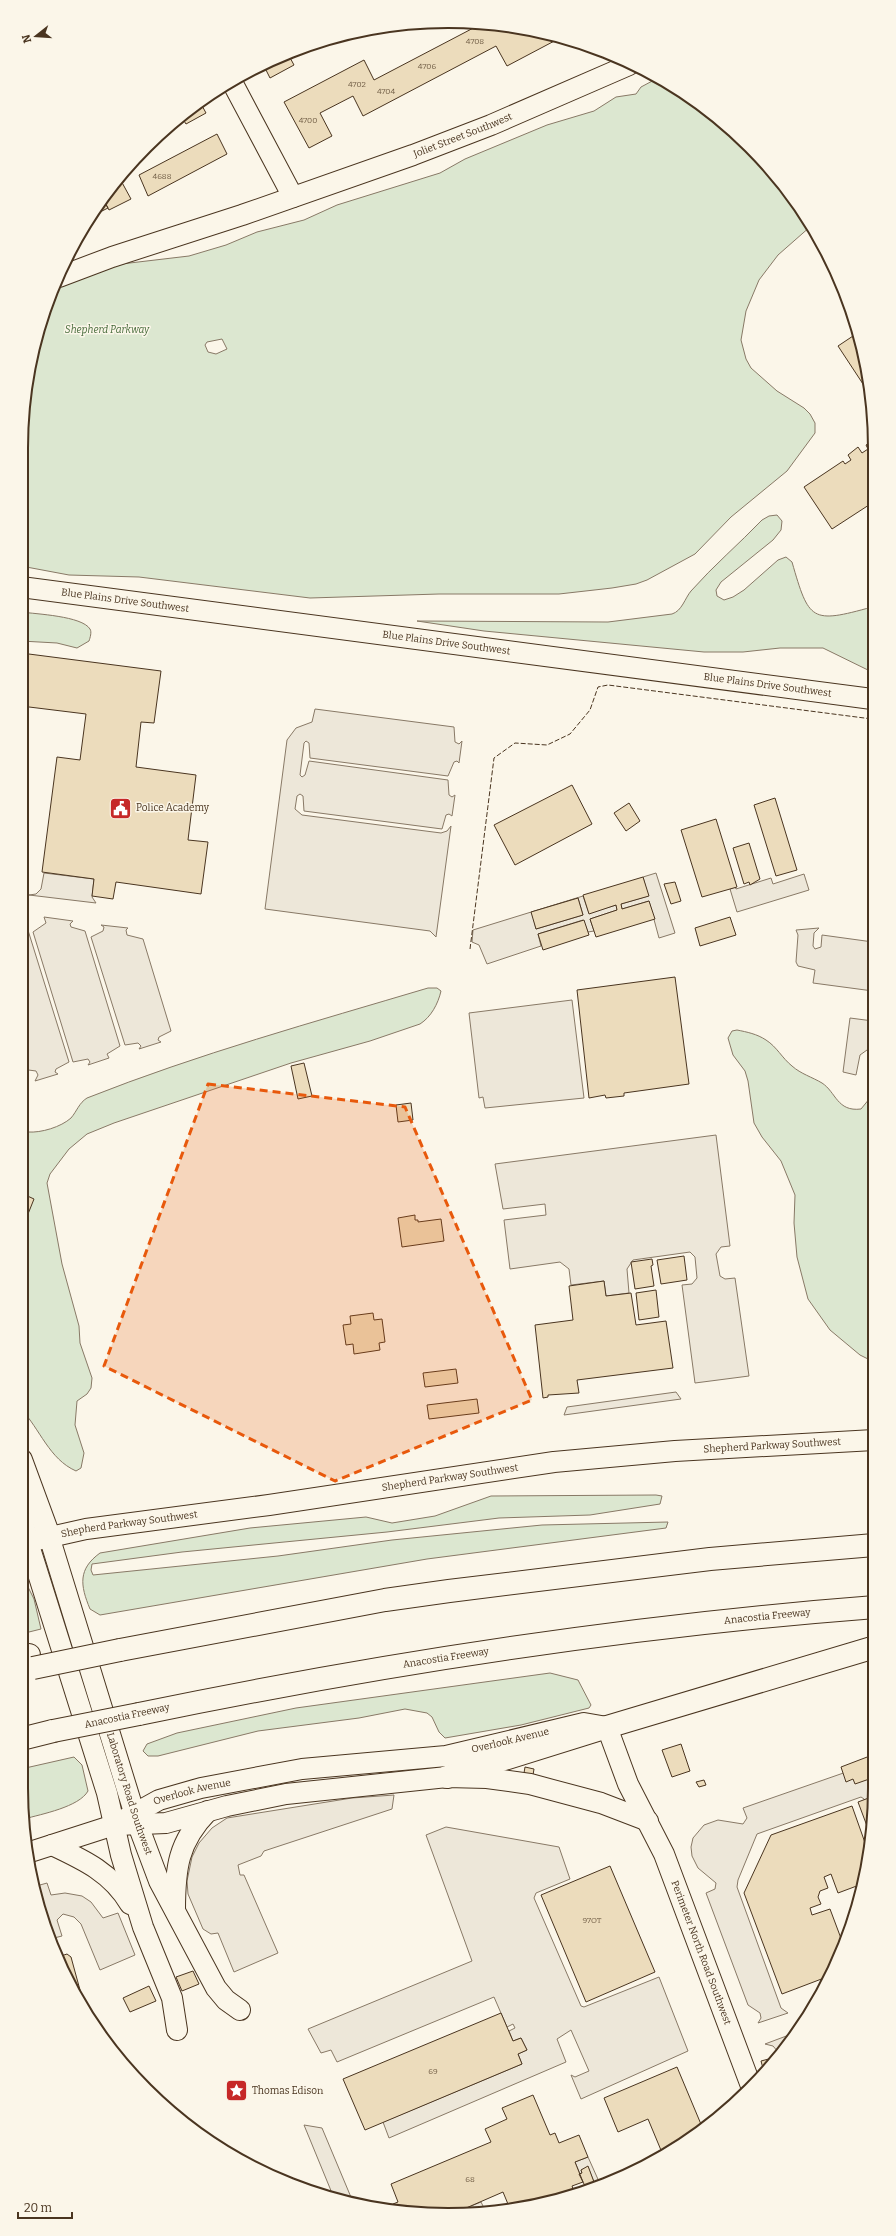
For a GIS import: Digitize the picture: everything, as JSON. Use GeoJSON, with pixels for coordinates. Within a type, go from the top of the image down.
{"type":"FeatureCollection","features":[{"type":"Feature","properties":{"kind":"highway"},"geometry":{"type":"LineString","coordinates":[[28,1493],[38,1539]]}},
{"type":"Feature","properties":{"kind":"highway"},"geometry":{"type":"LineString","coordinates":[[28,1528],[38,1539]]}},
{"type":"Feature","properties":{"kind":"highway"},"geometry":{"type":"LineString","coordinates":[[28,1662],[117,1644],[385,1600],[514,1582],[703,1560],[868,1546]]}},
{"type":"Feature","properties":{"kind":"highway","name":"Anacostia Freeway"},"geometry":{"type":"LineString","coordinates":[[28,1737],[224,1696],[473,1654],[721,1622],[868,1608]]}},
{"type":"Feature","properties":{"kind":"highway"},"geometry":{"type":"LineString","coordinates":[[447,1777],[607,1727],[868,1649]]}},
{"type":"Feature","properties":{"kind":"street","name":"Joliet Street Southwest"},"geometry":{"type":"LineString","coordinates":[[65,275],[112,257],[293,197],[484,128],[625,67]]}},
{"type":"Feature","properties":{"kind":"street"},"geometry":{"type":"LineString","coordinates":[[234,86],[293,197]]}},
{"type":"Feature","properties":{"kind":"street","name":"Blue Plains Drive Southwest"},"geometry":{"type":"LineString","coordinates":[[28,588],[868,698]]}},
{"type":"Feature","properties":{"kind":"street","name":"Shepherd Parkway Southwest"},"geometry":{"type":"LineString","coordinates":[[38,1539],[86,1529],[269,1505],[466,1474],[569,1460],[675,1450],[868,1440]]}},
{"type":"Feature","properties":{"kind":"street"},"geometry":{"type":"LineString","coordinates":[[38,1539],[107,1792],[114,1825],[143,1927],[169,1990],[177,2030]]}},
{"type":"Feature","properties":{"kind":"street","name":"Laboratory Road Southwest"},"geometry":{"type":"LineString","coordinates":[[38,1539],[154,1870],[216,1988],[226,2000],[240,2010]]}},
{"type":"Feature","properties":{"kind":"street","name":"Overlook Avenue"},"geometry":{"type":"LineString","coordinates":[[137,1819],[160,1800],[179,1794],[266,1775],[446,1756],[584,1723],[607,1727]]}},
{"type":"Feature","properties":{"kind":"street"},"geometry":{"type":"LineString","coordinates":[[607,1727],[628,1784],[648,1821]]}},
{"type":"Feature","properties":{"kind":"street","name":"Overlook Avenue"},"geometry":{"type":"LineString","coordinates":[[33,1851],[137,1819],[166,1823],[208,1811],[286,1794],[447,1777],[492,1778],[538,1786],[607,1805],[648,1821]]}},
{"type":"Feature","properties":{"kind":"street"},"geometry":{"type":"LineString","coordinates":[[175,1912],[177,1861],[190,1834],[208,1811]]}},
{"type":"Feature","properties":{"kind":"street","name":"Perimeter North Road Southwest"},"geometry":{"type":"LineString","coordinates":[[648,1821],[670,1870],[749,2081]]}},
{"type":"Feature","properties":{"kind":"street"},"geometry":{"type":"LineString","coordinates":[[52,1845],[86,1861],[113,1880],[125,1895],[143,1927]]}},
{"type":"Feature","properties":{"kind":"highlighted area"},"geometry":{"type":"Polygon","coordinates":[[[208,1084],[405,1107],[532,1400],[335,1481],[104,1366],[208,1084]]]}},
{"type":"Feature","properties":{"kind":"green space","name":"Shepherd Parkway"},"geometry":{"type":"Polygon","coordinates":[[[652,81],[704,115],[725,132],[764,171],[781,192],[807,230],[778,255],[759,280],[746,311],[741,340],[746,359],[751,368],[777,391],[804,408],[810,414],[815,423],[815,433],[787,471],[731,517],[695,554],[647,580],[636,584],[559,594],[439,594],[310,598],[139,577],[69,575],[28,567],[28,448],[32,393],[42,339],[50,313],[67,270],[189,256],[226,245],[257,232],[304,220],[337,205],[440,173],[465,159],[547,125],[594,111],[616,97],[636,94],[641,87],[652,81]],[[222,339],[207,342],[205,345],[208,352],[216,354],[227,349],[222,339]]]}},
{"type":"Feature","properties":{"kind":"green space"},"geometry":{"type":"Polygon","coordinates":[[[777,515],[782,521],[781,530],[773,540],[721,582],[716,590],[717,596],[724,600],[733,597],[744,590],[778,560],[786,557],[792,562],[803,596],[809,607],[816,613],[824,616],[836,615],[868,608],[868,670],[823,648],[780,648],[743,652],[704,652],[484,631],[417,621],[608,622],[672,614],[681,607],[699,582],[762,520],[769,516],[777,515]]]}},
{"type":"Feature","properties":{"kind":"green space"},"geometry":{"type":"Polygon","coordinates":[[[28,613],[69,618],[78,621],[91,630],[89,641],[77,648],[57,643],[28,641],[28,613]]]}},
{"type":"Feature","properties":{"kind":"green space"},"geometry":{"type":"Polygon","coordinates":[[[428,988],[437,988],[441,991],[434,1010],[428,1018],[420,1024],[370,1041],[291,1063],[114,1123],[87,1134],[69,1149],[50,1174],[47,1183],[62,1264],[79,1326],[80,1343],[92,1378],[91,1388],[87,1394],[77,1401],[75,1425],[84,1453],[81,1468],[76,1471],[59,1459],[28,1417],[28,1132],[39,1132],[62,1124],[71,1118],[87,1098],[171,1067],[256,1039],[428,988]]]}},
{"type":"Feature","properties":{"kind":"green space"},"geometry":{"type":"Polygon","coordinates":[[[737,1030],[748,1032],[763,1038],[773,1046],[795,1069],[822,1083],[842,1104],[847,1107],[861,1109],[868,1100],[868,1359],[860,1355],[830,1330],[808,1299],[797,1257],[794,1223],[795,1195],[781,1161],[762,1137],[754,1123],[748,1081],[745,1071],[733,1055],[728,1038],[732,1031],[737,1030]]]}},
{"type":"Feature","properties":{"kind":"green space"},"geometry":{"type":"Polygon","coordinates":[[[491,1496],[662,1496],[660,1504],[590,1515],[499,1518],[387,1532],[182,1552],[92,1564],[91,1570],[93,1575],[278,1556],[392,1540],[542,1525],[668,1522],[666,1528],[427,1559],[100,1615],[90,1609],[84,1592],[83,1578],[85,1571],[93,1559],[100,1553],[250,1528],[366,1517],[392,1523],[435,1516],[491,1496]]]}},
{"type":"Feature","properties":{"kind":"green space"},"geometry":{"type":"Polygon","coordinates":[[[28,1587],[34,1599],[41,1629],[28,1632],[28,1587]]]}},
{"type":"Feature","properties":{"kind":"green space"},"geometry":{"type":"Polygon","coordinates":[[[550,1673],[578,1680],[591,1705],[589,1708],[521,1725],[445,1738],[439,1732],[432,1717],[427,1713],[405,1709],[359,1718],[258,1731],[158,1756],[148,1756],[143,1751],[147,1744],[177,1733],[296,1708],[550,1673]]]}},
{"type":"Feature","properties":{"kind":"green space"},"geometry":{"type":"Polygon","coordinates":[[[74,1757],[82,1765],[88,1791],[83,1797],[69,1806],[29,1818],[28,1767],[74,1757]]]}},
{"type":"Feature","properties":{"kind":"shaded area"},"geometry":{"type":"Polygon","coordinates":[[[315,709],[454,727],[455,742],[459,744],[462,741],[459,763],[457,761],[454,762],[448,776],[310,758],[309,743],[306,741],[304,743],[300,775],[302,777],[305,775],[309,761],[448,780],[449,795],[452,797],[455,795],[452,816],[449,814],[446,815],[442,829],[304,811],[303,796],[300,794],[297,796],[295,809],[302,815],[441,833],[447,831],[451,826],[436,937],[430,931],[265,909],[287,740],[296,728],[312,722],[315,709]]]}},
{"type":"Feature","properties":{"kind":"shaded area"},"geometry":{"type":"Polygon","coordinates":[[[44,873],[94,879],[92,897],[96,903],[29,895],[36,894],[41,889],[44,873]]]}},
{"type":"Feature","properties":{"kind":"shaded area"},"geometry":{"type":"Polygon","coordinates":[[[656,873],[675,933],[659,938],[649,901],[622,909],[621,904],[648,896],[643,877],[656,873]]]}},
{"type":"Feature","properties":{"kind":"shaded area"},"geometry":{"type":"Polygon","coordinates":[[[804,874],[809,890],[737,912],[730,889],[735,887],[736,889],[771,878],[773,884],[804,874]]]}},
{"type":"Feature","properties":{"kind":"shaded area"},"geometry":{"type":"Polygon","coordinates":[[[583,896],[589,913],[616,905],[617,910],[590,919],[594,931],[588,932],[583,920],[538,934],[541,946],[487,964],[479,945],[472,942],[473,930],[583,896]],[[578,898],[532,912],[536,929],[583,915],[578,898]]]}},
{"type":"Feature","properties":{"kind":"shaded area"},"geometry":{"type":"Polygon","coordinates":[[[44,917],[73,921],[70,924],[71,927],[85,931],[120,1046],[107,1054],[109,1058],[88,1065],[90,1062],[88,1059],[73,1062],[33,932],[46,923],[44,917]]]}},
{"type":"Feature","properties":{"kind":"shaded area"},"geometry":{"type":"Polygon","coordinates":[[[101,925],[128,928],[126,930],[127,935],[143,939],[171,1031],[159,1037],[158,1040],[161,1042],[139,1049],[141,1046],[138,1043],[125,1045],[91,937],[103,931],[104,927],[101,925]]]}},
{"type":"Feature","properties":{"kind":"shaded area"},"geometry":{"type":"Polygon","coordinates":[[[819,928],[814,933],[813,946],[815,949],[821,947],[822,935],[868,941],[868,990],[813,983],[815,970],[798,966],[796,962],[798,935],[796,930],[819,928]]]}},
{"type":"Feature","properties":{"kind":"shaded area"},"geometry":{"type":"Polygon","coordinates":[[[28,930],[69,1062],[56,1069],[55,1072],[58,1074],[35,1081],[38,1075],[36,1071],[28,1070],[28,930]]]}},
{"type":"Feature","properties":{"kind":"shaded area"},"geometry":{"type":"Polygon","coordinates":[[[572,1000],[584,1098],[485,1108],[483,1097],[479,1098],[469,1013],[572,1000]]]}},
{"type":"Feature","properties":{"kind":"shaded area"},"geometry":{"type":"Polygon","coordinates":[[[850,1018],[868,1020],[868,1050],[860,1055],[856,1075],[843,1072],[850,1018]]]}},
{"type":"Feature","properties":{"kind":"shaded area"},"geometry":{"type":"Polygon","coordinates":[[[716,1135],[730,1246],[721,1247],[716,1254],[720,1276],[725,1279],[735,1278],[749,1376],[695,1383],[682,1285],[692,1284],[697,1278],[695,1257],[690,1252],[633,1260],[627,1269],[629,1293],[606,1296],[604,1281],[571,1285],[569,1269],[560,1262],[510,1269],[504,1220],[546,1215],[545,1204],[503,1209],[495,1164],[716,1135]]]}},
{"type":"Feature","properties":{"kind":"shaded area"},"geometry":{"type":"Polygon","coordinates":[[[676,1392],[681,1399],[564,1415],[567,1407],[676,1392]]]}},
{"type":"Feature","properties":{"kind":"shaded area"},"geometry":{"type":"Polygon","coordinates":[[[868,1764],[867,1808],[864,1799],[861,1797],[757,1834],[738,1880],[737,1887],[781,2008],[788,2013],[758,2023],[761,2018],[760,2013],[748,2005],[706,1893],[715,1889],[716,1883],[698,1868],[692,1856],[691,1847],[693,1838],[704,1825],[718,1820],[743,1824],[747,1818],[743,1808],[868,1764]]]}},
{"type":"Feature","properties":{"kind":"shaded area"},"geometry":{"type":"Polygon","coordinates":[[[394,1795],[392,1809],[264,1851],[261,1856],[238,1865],[240,1875],[244,1875],[278,1953],[234,1972],[218,1933],[211,1934],[203,1929],[188,1894],[187,1881],[192,1857],[199,1843],[212,1828],[227,1818],[352,1798],[394,1795]]]}},
{"type":"Feature","properties":{"kind":"shaded area"},"geometry":{"type":"Polygon","coordinates":[[[446,1827],[559,1847],[570,1879],[536,1893],[534,1898],[581,2006],[584,2007],[659,1977],[688,2051],[581,2099],[571,2075],[575,2077],[589,2071],[571,2030],[557,2039],[566,2062],[389,2138],[383,2122],[522,2064],[518,2054],[527,2050],[521,2038],[513,2041],[509,2031],[515,2028],[513,2024],[507,2027],[494,1997],[337,2062],[331,2050],[321,2053],[308,2029],[472,1961],[426,1835],[446,1827]]]}},
{"type":"Feature","properties":{"kind":"shaded area"},"geometry":{"type":"Polygon","coordinates":[[[47,1883],[51,1895],[65,1893],[82,1896],[91,1902],[103,1918],[118,1913],[135,1955],[100,1970],[81,1924],[74,1917],[63,1914],[57,1920],[62,1936],[56,1938],[39,1885],[47,1883]]]}},
{"type":"Feature","properties":{"kind":"shaded area"},"geometry":{"type":"Polygon","coordinates":[[[787,2036],[776,2050],[773,2046],[765,2044],[787,2036]]]}},
{"type":"Feature","properties":{"kind":"shaded area"},"geometry":{"type":"Polygon","coordinates":[[[304,2125],[322,2128],[351,2197],[331,2192],[304,2125]]]}},
{"type":"Feature","properties":{"kind":"shaded area"},"geometry":{"type":"Polygon","coordinates":[[[588,2157],[598,2180],[594,2182],[588,2167],[581,2170],[582,2173],[580,2174],[575,2162],[588,2157]]]}},
{"type":"Feature","properties":{"kind":"shaded area"},"geometry":{"type":"Polygon","coordinates":[[[481,2202],[483,2206],[475,2207],[468,2207],[481,2202]]]}},
{"type":"Feature","properties":{"kind":"building"},"geometry":{"type":"Polygon","coordinates":[[[472,29],[530,36],[554,41],[507,66],[496,46],[363,116],[353,96],[320,113],[332,136],[309,148],[284,102],[364,60],[374,80],[472,29]]]}},
{"type":"Feature","properties":{"kind":"building"},"geometry":{"type":"Polygon","coordinates":[[[291,59],[294,65],[270,78],[266,69],[291,59]]]}},
{"type":"Feature","properties":{"kind":"building"},"geometry":{"type":"Polygon","coordinates":[[[203,107],[206,113],[186,124],[184,121],[203,107]]]}},
{"type":"Feature","properties":{"kind":"building"},"geometry":{"type":"Polygon","coordinates":[[[217,134],[227,154],[148,196],[139,175],[217,134]]]}},
{"type":"Feature","properties":{"kind":"building"},"geometry":{"type":"Polygon","coordinates":[[[122,183],[131,199],[109,210],[106,205],[122,183]]]}},
{"type":"Feature","properties":{"kind":"building"},"geometry":{"type":"Polygon","coordinates":[[[106,205],[108,208],[102,211],[106,205]]]}},
{"type":"Feature","properties":{"kind":"building"},"geometry":{"type":"Polygon","coordinates":[[[853,336],[863,383],[838,346],[853,336]]]}},
{"type":"Feature","properties":{"kind":"building"},"geometry":{"type":"Polygon","coordinates":[[[858,447],[862,453],[868,449],[868,506],[832,529],[804,487],[843,461],[845,464],[851,460],[848,455],[858,447]]]}},
{"type":"Feature","properties":{"kind":"building","name":"Police Academy"},"geometry":{"type":"Polygon","coordinates":[[[28,654],[161,671],[154,723],[141,722],[136,767],[196,775],[188,840],[208,842],[201,894],[116,882],[113,899],[92,896],[94,879],[42,872],[57,757],[80,760],[86,714],[28,707],[28,654]]]}},
{"type":"Feature","properties":{"kind":"building"},"geometry":{"type":"Polygon","coordinates":[[[572,785],[592,824],[515,865],[494,825],[572,785]]]}},
{"type":"Feature","properties":{"kind":"building"},"geometry":{"type":"Polygon","coordinates":[[[775,798],[797,870],[776,876],[754,805],[775,798]]]}},
{"type":"Feature","properties":{"kind":"building"},"geometry":{"type":"Polygon","coordinates":[[[629,803],[640,821],[626,831],[614,813],[629,803]]]}},
{"type":"Feature","properties":{"kind":"building"},"geometry":{"type":"Polygon","coordinates":[[[716,819],[737,887],[702,897],[681,830],[716,819]]]}},
{"type":"Feature","properties":{"kind":"building"},"geometry":{"type":"Polygon","coordinates":[[[749,843],[760,879],[750,885],[749,882],[744,884],[733,848],[749,843]]]}},
{"type":"Feature","properties":{"kind":"building"},"geometry":{"type":"Polygon","coordinates":[[[643,877],[649,896],[621,904],[622,909],[649,901],[655,919],[596,937],[590,919],[617,910],[616,905],[589,914],[583,895],[643,877]]]}},
{"type":"Feature","properties":{"kind":"building"},"geometry":{"type":"Polygon","coordinates":[[[675,882],[681,901],[671,904],[664,884],[675,882]]]}},
{"type":"Feature","properties":{"kind":"building"},"geometry":{"type":"Polygon","coordinates":[[[578,898],[583,915],[536,929],[531,912],[578,898]]]}},
{"type":"Feature","properties":{"kind":"building"},"geometry":{"type":"Polygon","coordinates":[[[730,917],[736,935],[700,946],[695,928],[730,917]]]}},
{"type":"Feature","properties":{"kind":"building"},"geometry":{"type":"Polygon","coordinates":[[[584,920],[589,935],[543,950],[538,934],[584,920]]]}},
{"type":"Feature","properties":{"kind":"building"},"geometry":{"type":"Polygon","coordinates":[[[675,977],[689,1084],[624,1093],[624,1096],[606,1098],[605,1095],[589,1098],[577,990],[675,977]]]}},
{"type":"Feature","properties":{"kind":"building"},"geometry":{"type":"Polygon","coordinates":[[[304,1063],[312,1096],[298,1099],[291,1066],[304,1063]]]}},
{"type":"Feature","properties":{"kind":"building"},"geometry":{"type":"Polygon","coordinates":[[[411,1103],[413,1120],[398,1122],[396,1105],[411,1103]]]}},
{"type":"Feature","properties":{"kind":"building"},"geometry":{"type":"Polygon","coordinates":[[[28,1196],[34,1199],[28,1214],[28,1196]]]}},
{"type":"Feature","properties":{"kind":"building"},"geometry":{"type":"Polygon","coordinates":[[[415,1215],[415,1220],[418,1220],[418,1222],[441,1219],[444,1241],[402,1247],[398,1218],[415,1215]]]}},
{"type":"Feature","properties":{"kind":"building"},"geometry":{"type":"Polygon","coordinates":[[[684,1256],[687,1280],[661,1284],[657,1260],[684,1256]]]}},
{"type":"Feature","properties":{"kind":"building"},"geometry":{"type":"Polygon","coordinates":[[[652,1259],[653,1265],[651,1266],[654,1286],[635,1289],[631,1262],[652,1259]]]}},
{"type":"Feature","properties":{"kind":"building"},"geometry":{"type":"Polygon","coordinates":[[[604,1281],[606,1296],[631,1293],[636,1325],[666,1321],[673,1368],[577,1380],[579,1393],[548,1395],[548,1397],[543,1398],[535,1325],[573,1320],[569,1286],[604,1281]]]}},
{"type":"Feature","properties":{"kind":"building"},"geometry":{"type":"Polygon","coordinates":[[[656,1290],[659,1317],[639,1320],[636,1293],[656,1290]]]}},
{"type":"Feature","properties":{"kind":"building"},"geometry":{"type":"Polygon","coordinates":[[[373,1313],[374,1320],[382,1319],[385,1342],[379,1343],[380,1350],[354,1354],[353,1344],[346,1345],[343,1325],[351,1324],[350,1316],[373,1313]]]}},
{"type":"Feature","properties":{"kind":"building"},"geometry":{"type":"Polygon","coordinates":[[[456,1369],[458,1383],[425,1387],[423,1373],[456,1369]]]}},
{"type":"Feature","properties":{"kind":"building"},"geometry":{"type":"Polygon","coordinates":[[[477,1399],[479,1413],[429,1419],[427,1405],[477,1399]]]}},
{"type":"Feature","properties":{"kind":"building"},"geometry":{"type":"Polygon","coordinates":[[[681,1744],[690,1771],[672,1777],[662,1750],[681,1744]]]}},
{"type":"Feature","properties":{"kind":"building"},"geometry":{"type":"Polygon","coordinates":[[[868,1757],[868,1779],[855,1784],[853,1779],[846,1782],[841,1767],[868,1757]]]}},
{"type":"Feature","properties":{"kind":"building"},"geometry":{"type":"Polygon","coordinates":[[[525,1767],[534,1769],[533,1775],[524,1773],[525,1767]]]}},
{"type":"Feature","properties":{"kind":"building"},"geometry":{"type":"Polygon","coordinates":[[[704,1780],[706,1785],[699,1787],[696,1782],[704,1780]]]}},
{"type":"Feature","properties":{"kind":"building"},"geometry":{"type":"Polygon","coordinates":[[[868,1798],[866,1824],[858,1802],[868,1798]]]}},
{"type":"Feature","properties":{"kind":"building"},"geometry":{"type":"Polygon","coordinates":[[[852,1806],[864,1841],[856,1886],[838,1893],[831,1874],[824,1877],[828,1888],[820,1891],[818,1897],[821,1904],[810,1908],[812,1915],[830,1909],[841,1937],[825,1974],[823,1979],[782,1994],[744,1893],[771,1835],[852,1806]]]}},
{"type":"Feature","properties":{"kind":"building"},"geometry":{"type":"Polygon","coordinates":[[[610,1866],[655,1972],[586,2002],[541,1895],[610,1866]]]}},
{"type":"Feature","properties":{"kind":"building"},"geometry":{"type":"Polygon","coordinates":[[[67,1954],[71,1957],[80,1991],[71,1974],[63,1955],[67,1954]]]}},
{"type":"Feature","properties":{"kind":"building"},"geometry":{"type":"Polygon","coordinates":[[[193,1971],[199,1984],[182,1991],[176,1977],[193,1971]]]}},
{"type":"Feature","properties":{"kind":"building"},"geometry":{"type":"Polygon","coordinates":[[[149,1986],[156,2001],[130,2012],[123,1998],[149,1986]]]}},
{"type":"Feature","properties":{"kind":"building"},"geometry":{"type":"Polygon","coordinates":[[[501,2013],[513,2041],[521,2038],[527,2050],[518,2054],[522,2064],[365,2130],[343,2079],[501,2013]]]}},
{"type":"Feature","properties":{"kind":"building"},"geometry":{"type":"Polygon","coordinates":[[[769,2059],[763,2067],[761,2061],[769,2059]]]}},
{"type":"Feature","properties":{"kind":"building"},"geometry":{"type":"Polygon","coordinates":[[[677,2067],[701,2123],[661,2150],[648,2119],[618,2132],[604,2098],[677,2067]]]}},
{"type":"Feature","properties":{"kind":"building"},"geometry":{"type":"Polygon","coordinates":[[[533,2095],[550,2135],[555,2133],[559,2143],[579,2135],[588,2157],[575,2162],[583,2182],[572,2186],[573,2189],[557,2194],[508,2203],[503,2192],[468,2207],[421,2207],[393,2204],[398,2202],[391,2184],[491,2142],[485,2129],[507,2119],[502,2108],[533,2095]]]}},
{"type":"Feature","properties":{"kind":"building"},"geometry":{"type":"Polygon","coordinates":[[[588,2166],[594,2182],[585,2185],[579,2174],[582,2173],[581,2170],[588,2166]]]}},
{"type":"Feature","properties":{"kind":"fence"},"geometry":{"type":"LineString","coordinates":[[470,949],[494,758],[515,743],[547,745],[570,734],[590,710],[598,687],[608,685],[868,718]]}},
{"type":"Feature","properties":{"kind":"place","name":"Police Academy"},"geometry":{"type":"Point","coordinates":[121,808]}},
{"type":"Feature","properties":{"kind":"place","name":"Thomas Edison"},"geometry":{"type":"Point","coordinates":[236,2091]}}]}
